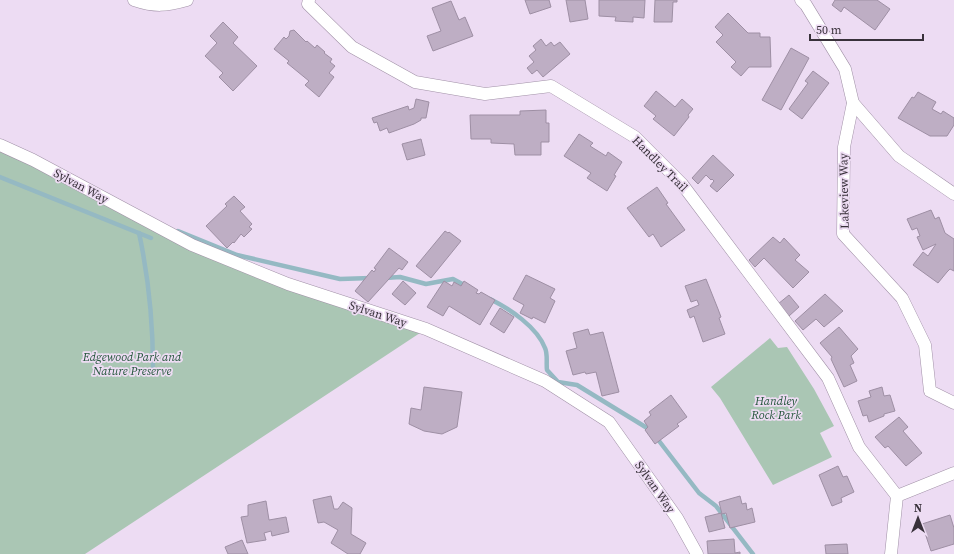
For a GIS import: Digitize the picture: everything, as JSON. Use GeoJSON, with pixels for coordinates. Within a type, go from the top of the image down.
{"type":"FeatureCollection","features":[{"type":"Feature","properties":{"kind":"street"},"geometry":{"type":"LineString","coordinates":[[134,0],[148,5],[163,6],[187,0]]}},
{"type":"Feature","properties":{"kind":"street","name":"Lakeview Way"},"geometry":{"type":"LineString","coordinates":[[801,0],[806,5],[845,69],[853,103],[844,147],[844,234],[902,298],[925,345],[930,391],[954,403]]}},
{"type":"Feature","properties":{"kind":"street","name":"Handley Trail"},"geometry":{"type":"LineString","coordinates":[[306,1],[352,47],[416,82],[485,94],[550,86],[635,137],[682,184],[828,378],[859,448],[897,496]]}},
{"type":"Feature","properties":{"kind":"street"},"geometry":{"type":"LineString","coordinates":[[853,103],[899,156],[954,194]]}},
{"type":"Feature","properties":{"kind":"street","name":"Sylvan Way"},"geometry":{"type":"LineString","coordinates":[[0,145],[33,160],[192,245],[288,284],[426,329],[545,380],[609,422],[677,518],[697,554]]}},
{"type":"Feature","properties":{"kind":"street"},"geometry":{"type":"LineString","coordinates":[[891,554],[897,496],[954,473]]}},
{"type":"Feature","properties":{"kind":"street"},"geometry":{"type":"LineString","coordinates":[[892,540],[899,554]]}},
{"type":"Feature","properties":{"kind":"green space","name":"Edgewood Park and Nature Preserve"},"geometry":{"type":"Polygon","coordinates":[[[0,145],[192,245],[426,329],[85,554],[0,554],[0,145]]]}},
{"type":"Feature","properties":{"kind":"green space","name":"Handley Rock Park"},"geometry":{"type":"Polygon","coordinates":[[[770,338],[778,348],[787,347],[814,389],[834,426],[820,433],[832,457],[773,485],[720,398],[711,387],[770,338]]]}},
{"type":"Feature","properties":{"kind":"building"},"geometry":{"type":"Polygon","coordinates":[[[525,0],[549,0],[551,7],[530,14],[525,0]]]}},
{"type":"Feature","properties":{"kind":"building"},"geometry":{"type":"Polygon","coordinates":[[[566,0],[585,0],[588,19],[570,22],[566,0]]]}},
{"type":"Feature","properties":{"kind":"building"},"geometry":{"type":"Polygon","coordinates":[[[599,0],[645,0],[644,18],[633,17],[633,22],[615,21],[616,17],[599,16],[599,0]]]}},
{"type":"Feature","properties":{"kind":"building"},"geometry":{"type":"Polygon","coordinates":[[[655,0],[677,0],[677,2],[673,2],[672,22],[654,22],[655,0]]]}},
{"type":"Feature","properties":{"kind":"building"},"geometry":{"type":"Polygon","coordinates":[[[835,0],[877,0],[890,9],[875,30],[844,7],[841,12],[832,5],[835,0]]]}},
{"type":"Feature","properties":{"kind":"building"},"geometry":{"type":"Polygon","coordinates":[[[451,1],[459,20],[465,17],[473,36],[433,51],[427,36],[441,31],[432,8],[451,1]]]}},
{"type":"Feature","properties":{"kind":"building"},"geometry":{"type":"Polygon","coordinates":[[[728,13],[748,33],[760,33],[760,37],[770,37],[771,67],[749,67],[741,76],[731,67],[736,62],[716,42],[723,35],[715,27],[728,13]]]}},
{"type":"Feature","properties":{"kind":"building"},"geometry":{"type":"Polygon","coordinates":[[[223,22],[238,37],[233,43],[257,66],[233,91],[219,77],[223,73],[205,56],[217,43],[210,36],[223,22]]]}},
{"type":"Feature","properties":{"kind":"building"},"geometry":{"type":"Polygon","coordinates":[[[294,30],[306,42],[307,41],[315,48],[317,45],[325,52],[324,53],[332,59],[330,62],[335,66],[329,73],[334,77],[319,97],[305,85],[309,81],[287,63],[289,61],[274,49],[284,37],[286,39],[289,36],[290,31],[294,30]]]}},
{"type":"Feature","properties":{"kind":"building"},"geometry":{"type":"Polygon","coordinates":[[[541,39],[546,46],[551,42],[554,46],[560,42],[570,54],[543,77],[537,70],[532,74],[527,68],[534,62],[529,56],[536,50],[533,46],[541,39]]]}},
{"type":"Feature","properties":{"kind":"building"},"geometry":{"type":"Polygon","coordinates":[[[791,48],[809,58],[781,110],[762,100],[791,48]]]}},
{"type":"Feature","properties":{"kind":"building"},"geometry":{"type":"Polygon","coordinates":[[[813,71],[829,83],[802,119],[789,109],[808,83],[805,81],[813,71]]]}},
{"type":"Feature","properties":{"kind":"building"},"geometry":{"type":"Polygon","coordinates":[[[656,91],[675,107],[682,99],[693,109],[688,115],[689,117],[674,136],[653,119],[656,116],[644,106],[656,91]]]}},
{"type":"Feature","properties":{"kind":"building"},"geometry":{"type":"Polygon","coordinates":[[[918,92],[936,102],[932,109],[941,114],[943,111],[954,118],[954,125],[947,136],[930,136],[898,118],[912,97],[914,98],[918,92]]]}},
{"type":"Feature","properties":{"kind":"building"},"geometry":{"type":"Polygon","coordinates":[[[416,99],[429,102],[426,118],[421,118],[421,120],[414,124],[389,133],[387,128],[380,131],[377,122],[374,123],[372,118],[408,106],[409,110],[414,108],[416,99]]]}},
{"type":"Feature","properties":{"kind":"building"},"geometry":{"type":"Polygon","coordinates":[[[546,110],[546,123],[549,123],[549,142],[541,142],[541,155],[515,155],[514,144],[491,143],[491,139],[471,139],[470,115],[520,115],[520,111],[546,110]]]}},
{"type":"Feature","properties":{"kind":"building"},"geometry":{"type":"Polygon","coordinates":[[[579,134],[593,143],[590,146],[606,156],[608,152],[622,162],[607,191],[587,178],[591,173],[564,156],[579,134]]]}},
{"type":"Feature","properties":{"kind":"building"},"geometry":{"type":"Polygon","coordinates":[[[421,139],[425,155],[407,160],[402,144],[421,139]]]}},
{"type":"Feature","properties":{"kind":"building"},"geometry":{"type":"Polygon","coordinates":[[[713,155],[734,175],[717,192],[710,186],[714,181],[706,175],[698,184],[692,178],[713,155]]]}},
{"type":"Feature","properties":{"kind":"building"},"geometry":{"type":"Polygon","coordinates":[[[657,187],[668,203],[666,204],[685,230],[661,247],[653,234],[649,237],[627,208],[657,187]]]}},
{"type":"Feature","properties":{"kind":"building"},"geometry":{"type":"Polygon","coordinates":[[[234,196],[245,207],[240,211],[252,224],[249,227],[252,229],[244,237],[241,234],[234,243],[233,242],[227,248],[206,226],[227,206],[225,204],[234,196]]]}},
{"type":"Feature","properties":{"kind":"building"},"geometry":{"type":"Polygon","coordinates":[[[931,210],[935,219],[939,217],[945,233],[954,239],[954,271],[950,269],[938,283],[913,265],[923,252],[928,256],[936,244],[923,250],[917,237],[920,236],[917,228],[912,230],[907,219],[931,210]]]}},
{"type":"Feature","properties":{"kind":"building"},"geometry":{"type":"Polygon","coordinates":[[[445,231],[448,233],[449,232],[461,241],[431,278],[416,266],[445,231]]]}},
{"type":"Feature","properties":{"kind":"building"},"geometry":{"type":"Polygon","coordinates":[[[773,237],[780,243],[784,238],[800,255],[795,260],[809,272],[793,288],[764,258],[755,267],[749,260],[773,237]]]}},
{"type":"Feature","properties":{"kind":"building"},"geometry":{"type":"Polygon","coordinates":[[[389,248],[408,262],[402,270],[399,268],[368,302],[355,291],[372,270],[374,272],[376,269],[374,268],[389,248]]]}},
{"type":"Feature","properties":{"kind":"building"},"geometry":{"type":"Polygon","coordinates":[[[526,275],[555,289],[550,298],[555,301],[545,323],[520,313],[524,305],[513,299],[526,275]]]}},
{"type":"Feature","properties":{"kind":"building"},"geometry":{"type":"Polygon","coordinates":[[[706,279],[721,317],[719,318],[725,334],[703,342],[694,316],[690,318],[687,310],[699,305],[697,300],[691,302],[685,286],[706,279]]]}},
{"type":"Feature","properties":{"kind":"building"},"geometry":{"type":"Polygon","coordinates":[[[403,281],[416,293],[405,305],[392,294],[403,281]]]}},
{"type":"Feature","properties":{"kind":"building"},"geometry":{"type":"Polygon","coordinates":[[[444,281],[452,286],[454,282],[461,286],[464,281],[478,290],[476,293],[479,294],[481,292],[495,300],[480,325],[449,306],[443,316],[427,307],[444,281]]]}},
{"type":"Feature","properties":{"kind":"building"},"geometry":{"type":"Polygon","coordinates":[[[825,294],[843,311],[824,327],[816,319],[803,330],[795,321],[825,294]]]}},
{"type":"Feature","properties":{"kind":"building"},"geometry":{"type":"Polygon","coordinates":[[[789,295],[799,307],[789,316],[778,304],[789,295]]]}},
{"type":"Feature","properties":{"kind":"building"},"geometry":{"type":"Polygon","coordinates":[[[500,308],[514,317],[504,333],[490,324],[500,308]]]}},
{"type":"Feature","properties":{"kind":"building"},"geometry":{"type":"Polygon","coordinates":[[[839,327],[858,349],[851,356],[854,363],[850,365],[857,381],[844,387],[831,359],[832,357],[820,343],[839,327]]]}},
{"type":"Feature","properties":{"kind":"building"},"geometry":{"type":"Polygon","coordinates":[[[588,329],[590,335],[603,332],[619,392],[602,396],[596,372],[586,374],[585,372],[573,375],[566,351],[577,348],[573,333],[588,329]]]}},
{"type":"Feature","properties":{"kind":"building"},"geometry":{"type":"Polygon","coordinates":[[[424,387],[462,392],[457,427],[442,434],[424,431],[409,424],[411,408],[421,410],[424,387]]]}},
{"type":"Feature","properties":{"kind":"building"},"geometry":{"type":"Polygon","coordinates":[[[882,387],[884,396],[890,395],[895,411],[884,414],[884,416],[869,422],[867,415],[863,416],[858,401],[871,397],[869,391],[882,387]]]}},
{"type":"Feature","properties":{"kind":"building"},"geometry":{"type":"Polygon","coordinates":[[[671,395],[687,417],[677,424],[679,426],[655,444],[645,430],[648,427],[644,421],[651,415],[649,412],[671,395]]]}},
{"type":"Feature","properties":{"kind":"building"},"geometry":{"type":"Polygon","coordinates":[[[899,417],[908,427],[903,431],[922,453],[906,466],[888,446],[885,448],[875,437],[899,417]]]}},
{"type":"Feature","properties":{"kind":"building"},"geometry":{"type":"Polygon","coordinates":[[[838,466],[843,477],[847,476],[854,492],[841,498],[842,502],[832,506],[819,475],[838,466]]]}},
{"type":"Feature","properties":{"kind":"building"},"geometry":{"type":"Polygon","coordinates":[[[331,496],[334,509],[338,509],[343,502],[352,508],[351,534],[366,543],[360,554],[348,554],[331,543],[338,530],[324,522],[318,523],[313,500],[331,496]]]}},
{"type":"Feature","properties":{"kind":"building"},"geometry":{"type":"Polygon","coordinates":[[[740,496],[742,504],[746,503],[747,510],[752,508],[755,522],[730,528],[726,513],[722,514],[719,502],[740,496]]]}},
{"type":"Feature","properties":{"kind":"building"},"geometry":{"type":"Polygon","coordinates":[[[266,501],[269,520],[286,517],[289,532],[272,536],[271,531],[264,533],[266,540],[247,543],[241,517],[248,516],[248,505],[266,501]]]}},
{"type":"Feature","properties":{"kind":"building"},"geometry":{"type":"Polygon","coordinates":[[[721,513],[725,528],[709,532],[705,517],[721,513]]]}},
{"type":"Feature","properties":{"kind":"building"},"geometry":{"type":"Polygon","coordinates":[[[950,515],[954,528],[954,544],[931,551],[922,524],[950,515]]]}},
{"type":"Feature","properties":{"kind":"building"},"geometry":{"type":"Polygon","coordinates":[[[734,539],[735,553],[740,552],[740,554],[708,554],[707,541],[734,539]]]}},
{"type":"Feature","properties":{"kind":"building"},"geometry":{"type":"Polygon","coordinates":[[[242,540],[248,554],[228,554],[225,547],[242,540]]]}},
{"type":"Feature","properties":{"kind":"building"},"geometry":{"type":"Polygon","coordinates":[[[847,544],[848,554],[826,554],[825,545],[847,544]]]}},
{"type":"Feature","properties":{"kind":"waterway"},"geometry":{"type":"LineString","coordinates":[[0,177],[151,238]]}},
{"type":"Feature","properties":{"kind":"waterway"},"geometry":{"type":"LineString","coordinates":[[178,231],[237,255],[340,279],[371,278]]}},
{"type":"Feature","properties":{"kind":"waterway"},"geometry":{"type":"LineString","coordinates":[[139,233],[150,300],[153,369]]}},
{"type":"Feature","properties":{"kind":"waterway"},"geometry":{"type":"LineString","coordinates":[[385,278],[400,277],[426,284],[453,279],[466,286]]}},
{"type":"Feature","properties":{"kind":"waterway"},"geometry":{"type":"LineString","coordinates":[[490,299],[514,313],[536,333],[546,350],[547,370],[558,382],[577,385],[652,431]]}},
{"type":"Feature","properties":{"kind":"waterway"},"geometry":{"type":"LineString","coordinates":[[656,437],[699,493],[716,506],[753,554]]}}]}
